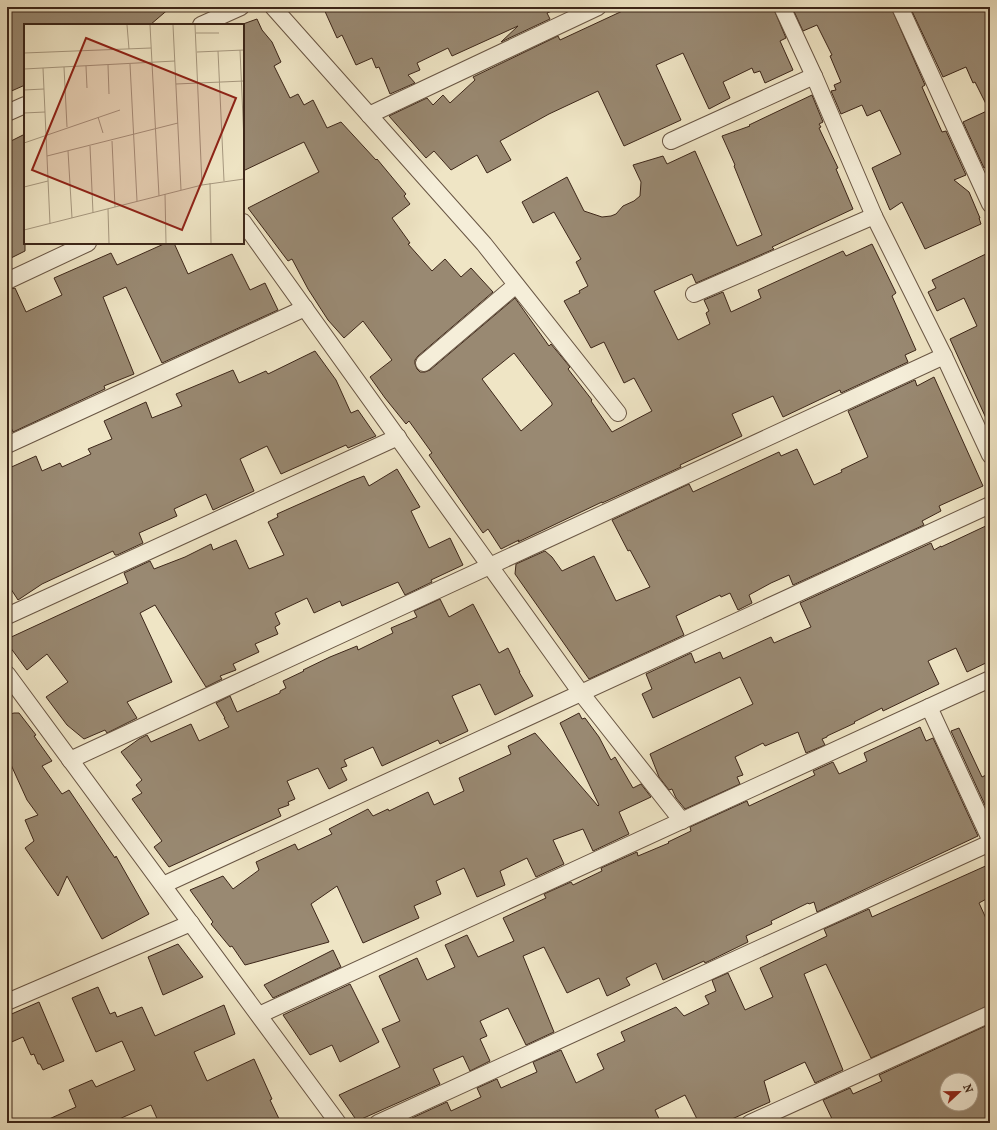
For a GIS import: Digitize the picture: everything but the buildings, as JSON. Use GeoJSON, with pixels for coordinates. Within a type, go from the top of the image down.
{"type":"FeatureCollection","features":[{"type":"Feature","properties":{"kind":"street"},"geometry":{"type":"LineString","coordinates":[[203,24],[241,7]]}},
{"type":"Feature","properties":{"kind":"street"},"geometry":{"type":"LineString","coordinates":[[273,7],[484,244],[618,413]]}},
{"type":"Feature","properties":{"kind":"street"},"geometry":{"type":"LineString","coordinates":[[369,115],[598,7]]}},
{"type":"Feature","properties":{"kind":"street"},"geometry":{"type":"LineString","coordinates":[[782,7],[814,76],[874,216],[944,356],[990,455]]}},
{"type":"Feature","properties":{"kind":"street"},"geometry":{"type":"LineString","coordinates":[[900,7],[990,204]]}},
{"type":"Feature","properties":{"kind":"street"},"geometry":{"type":"LineString","coordinates":[[671,141],[814,76]]}},
{"type":"Feature","properties":{"kind":"street"},"geometry":{"type":"LineString","coordinates":[[7,113],[24,104]]}},
{"type":"Feature","properties":{"kind":"street"},"geometry":{"type":"LineString","coordinates":[[694,294],[874,216]]}},
{"type":"Feature","properties":{"kind":"street"},"geometry":{"type":"LineString","coordinates":[[244,223],[581,693],[682,821]]}},
{"type":"Feature","properties":{"kind":"street"},"geometry":{"type":"LineString","coordinates":[[7,281],[86,244]]}},
{"type":"Feature","properties":{"kind":"street"},"geometry":{"type":"LineString","coordinates":[[424,363],[516,285]]}},
{"type":"Feature","properties":{"kind":"street"},"geometry":{"type":"LineString","coordinates":[[7,445],[305,308]]}},
{"type":"Feature","properties":{"kind":"street"},"geometry":{"type":"LineString","coordinates":[[70,760],[944,356]]}},
{"type":"Feature","properties":{"kind":"street"},"geometry":{"type":"LineString","coordinates":[[7,616],[398,437]]}},
{"type":"Feature","properties":{"kind":"street"},"geometry":{"type":"LineString","coordinates":[[163,885],[990,505]]}},
{"type":"Feature","properties":{"kind":"street"},"geometry":{"type":"LineString","coordinates":[[7,674],[338,1123]]}},
{"type":"Feature","properties":{"kind":"street"},"geometry":{"type":"LineString","coordinates":[[259,1015],[990,679]]}},
{"type":"Feature","properties":{"kind":"street"},"geometry":{"type":"LineString","coordinates":[[929,707],[990,839]]}},
{"type":"Feature","properties":{"kind":"street"},"geometry":{"type":"LineString","coordinates":[[378,1123],[990,843]]}},
{"type":"Feature","properties":{"kind":"street"},"geometry":{"type":"LineString","coordinates":[[7,1002],[190,923]]}},
{"type":"Feature","properties":{"kind":"street"},"geometry":{"type":"LineString","coordinates":[[750,1123],[990,1014]]}}]}
